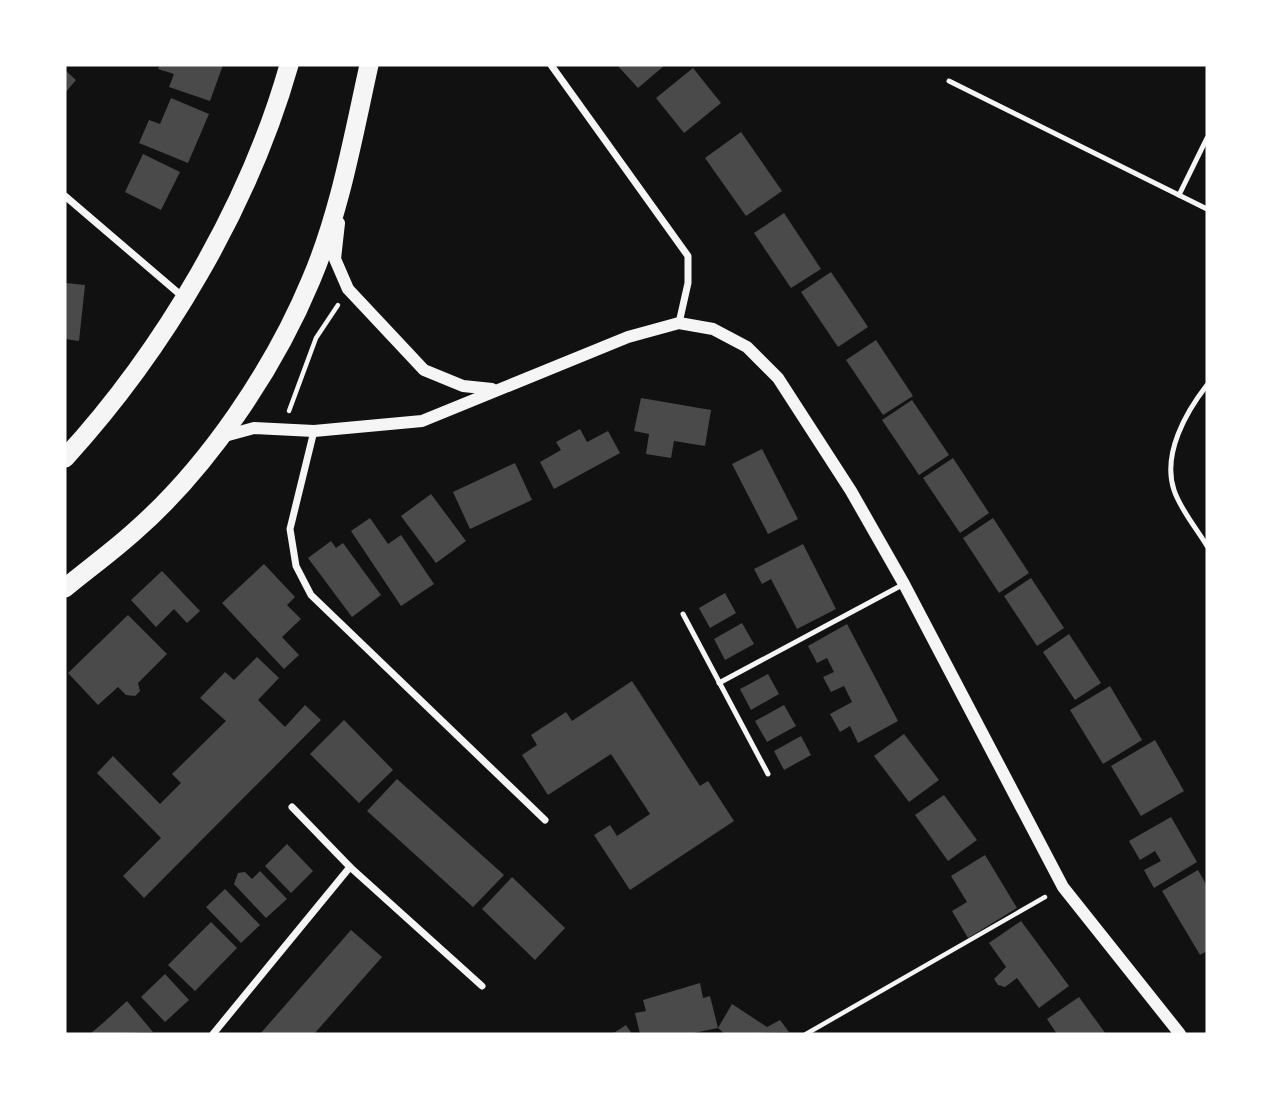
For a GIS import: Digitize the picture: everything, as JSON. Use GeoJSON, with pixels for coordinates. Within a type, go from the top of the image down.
{"type":"FeatureCollection","features":[{"type":"Feature","properties":{"kind":"highway"},"geometry":{"type":"LineString","coordinates":[[65,458],[107,411],[153,348],[184,297],[240,194],[276,113],[289,65]]}},
{"type":"Feature","properties":{"kind":"highway"},"geometry":{"type":"LineString","coordinates":[[65,587],[136,530],[220,438],[289,328],[312,278],[342,188],[369,65]]}},
{"type":"Feature","properties":{"kind":"street"},"geometry":{"type":"LineString","coordinates":[[551,65],[688,256],[688,282],[678,323]]}},
{"type":"Feature","properties":{"kind":"street"},"geometry":{"type":"LineString","coordinates":[[342,188],[335,259],[348,289],[424,370],[463,386],[496,389]]}},
{"type":"Feature","properties":{"kind":"street"},"geometry":{"type":"LineString","coordinates":[[65,197],[184,297]]}},
{"type":"Feature","properties":{"kind":"street"},"geometry":{"type":"LineString","coordinates":[[220,438],[254,428],[282,427],[314,431],[422,421],[628,337],[678,323],[713,329],[747,347],[778,378],[851,491],[904,584],[1063,887],[1180,1034]]}},
{"type":"Feature","properties":{"kind":"street"},"geometry":{"type":"LineString","coordinates":[[314,431],[290,529],[296,566],[311,595],[545,820]]}},
{"type":"Feature","properties":{"kind":"street"},"geometry":{"type":"LineString","coordinates":[[292,807],[350,867],[482,986]]}},
{"type":"Feature","properties":{"kind":"street"},"geometry":{"type":"LineString","coordinates":[[212,1034],[350,867]]}},
{"type":"Feature","properties":{"kind":"lane"},"geometry":{"type":"LineString","coordinates":[[949,81],[1207,209]]}},
{"type":"Feature","properties":{"kind":"lane"},"geometry":{"type":"LineString","coordinates":[[1179,195],[1207,138]]}},
{"type":"Feature","properties":{"kind":"lane"},"geometry":{"type":"LineString","coordinates":[[1207,385],[1185,415],[1173,453],[1173,490],[1207,547]]}},
{"type":"Feature","properties":{"kind":"lane"},"geometry":{"type":"LineString","coordinates":[[719,683],[904,584]]}},
{"type":"Feature","properties":{"kind":"lane"},"geometry":{"type":"LineString","coordinates":[[683,614],[768,774]]}},
{"type":"Feature","properties":{"kind":"path"},"geometry":{"type":"LineString","coordinates":[[282,427],[316,338],[348,289]]}},
{"type":"Feature","properties":{"kind":"path"},"geometry":{"type":"LineString","coordinates":[[806,1034],[1063,887]]}},
{"type":"Feature","properties":{"kind":"building"},"geometry":{"type":"Polygon","coordinates":[[[160,65],[223,65],[210,101],[169,87],[174,74],[158,69],[160,65]]]}},
{"type":"Feature","properties":{"kind":"building"},"geometry":{"type":"Polygon","coordinates":[[[617,65],[665,65],[638,88],[617,65]]]}},
{"type":"Feature","properties":{"kind":"building"},"geometry":{"type":"Polygon","coordinates":[[[693,68],[721,103],[684,133],[656,98],[693,68]]]}},
{"type":"Feature","properties":{"kind":"building"},"geometry":{"type":"Polygon","coordinates":[[[65,70],[76,80],[65,93],[65,70]]]}},
{"type":"Feature","properties":{"kind":"building"},"geometry":{"type":"Polygon","coordinates":[[[171,98],[209,114],[188,163],[139,143],[149,120],[160,124],[171,98]]]}},
{"type":"Feature","properties":{"kind":"building"},"geometry":{"type":"Polygon","coordinates":[[[741,132],[782,191],[746,216],[705,158],[741,132]]]}},
{"type":"Feature","properties":{"kind":"building"},"geometry":{"type":"Polygon","coordinates":[[[143,154],[180,172],[161,210],[125,192],[143,154]]]}},
{"type":"Feature","properties":{"kind":"building"},"geometry":{"type":"Polygon","coordinates":[[[784,213],[821,269],[791,288],[754,233],[784,213]]]}},
{"type":"Feature","properties":{"kind":"building"},"geometry":{"type":"Polygon","coordinates":[[[831,272],[868,327],[838,347],[801,292],[831,272]]]}},
{"type":"Feature","properties":{"kind":"building"},"geometry":{"type":"Polygon","coordinates":[[[65,283],[85,285],[79,341],[65,339],[65,283]]]}},
{"type":"Feature","properties":{"kind":"building"},"geometry":{"type":"Polygon","coordinates":[[[876,340],[913,396],[883,415],[846,360],[876,340]]]}},
{"type":"Feature","properties":{"kind":"building"},"geometry":{"type":"Polygon","coordinates":[[[641,398],[711,410],[705,446],[674,441],[671,458],[646,454],[649,434],[634,431],[641,398]]]}},
{"type":"Feature","properties":{"kind":"building"},"geometry":{"type":"Polygon","coordinates":[[[912,400],[949,455],[919,475],[882,420],[912,400]]]}},
{"type":"Feature","properties":{"kind":"building"},"geometry":{"type":"Polygon","coordinates":[[[580,429],[587,442],[608,431],[620,453],[554,489],[540,462],[561,450],[556,442],[580,429]]]}},
{"type":"Feature","properties":{"kind":"building"},"geometry":{"type":"Polygon","coordinates":[[[762,449],[798,519],[768,534],[732,464],[762,449]]]}},
{"type":"Feature","properties":{"kind":"building"},"geometry":{"type":"Polygon","coordinates":[[[953,458],[989,513],[960,533],[923,478],[953,458]]]}},
{"type":"Feature","properties":{"kind":"building"},"geometry":{"type":"Polygon","coordinates":[[[515,463],[532,500],[470,529],[453,492],[515,463]]]}},
{"type":"Feature","properties":{"kind":"building"},"geometry":{"type":"Polygon","coordinates":[[[431,494],[466,541],[436,563],[401,516],[431,494]]]}},
{"type":"Feature","properties":{"kind":"building"},"geometry":{"type":"Polygon","coordinates":[[[370,518],[388,544],[401,535],[434,584],[401,606],[351,531],[370,518]]]}},
{"type":"Feature","properties":{"kind":"building"},"geometry":{"type":"Polygon","coordinates":[[[993,518],[1029,573],[999,593],[963,538],[993,518]]]}},
{"type":"Feature","properties":{"kind":"building"},"geometry":{"type":"Polygon","coordinates":[[[331,541],[336,548],[343,543],[381,595],[352,617],[308,558],[331,541]]]}},
{"type":"Feature","properties":{"kind":"building"},"geometry":{"type":"Polygon","coordinates":[[[803,544],[836,609],[797,629],[771,579],[762,584],[754,569],[803,544]]]}},
{"type":"Feature","properties":{"kind":"building"},"geometry":{"type":"Polygon","coordinates":[[[264,564],[295,597],[287,605],[301,619],[282,637],[299,655],[284,669],[222,603],[264,564]]]}},
{"type":"Feature","properties":{"kind":"building"},"geometry":{"type":"Polygon","coordinates":[[[162,571],[200,611],[187,623],[174,609],[156,627],[131,600],[162,571]]]}},
{"type":"Feature","properties":{"kind":"building"},"geometry":{"type":"Polygon","coordinates":[[[1031,578],[1064,628],[1037,646],[1004,596],[1031,578]]]}},
{"type":"Feature","properties":{"kind":"building"},"geometry":{"type":"Polygon","coordinates":[[[725,593],[736,613],[710,628],[699,608],[725,593]]]}},
{"type":"Feature","properties":{"kind":"building"},"geometry":{"type":"Polygon","coordinates":[[[128,615],[167,654],[138,683],[140,691],[135,696],[126,695],[118,687],[98,705],[68,673],[128,615]]]}},
{"type":"Feature","properties":{"kind":"building"},"geometry":{"type":"Polygon","coordinates":[[[742,623],[754,644],[725,660],[714,639],[742,623]]]}},
{"type":"Feature","properties":{"kind":"building"},"geometry":{"type":"Polygon","coordinates":[[[847,624],[898,721],[858,743],[850,726],[840,732],[830,714],[852,702],[844,686],[831,692],[823,677],[834,672],[827,658],[817,663],[808,646],[847,624]]]}},
{"type":"Feature","properties":{"kind":"building"},"geometry":{"type":"Polygon","coordinates":[[[1069,634],[1101,683],[1075,700],[1043,652],[1069,634]]]}},
{"type":"Feature","properties":{"kind":"building"},"geometry":{"type":"Polygon","coordinates":[[[257,657],[279,678],[258,700],[285,727],[305,705],[321,720],[144,898],[123,876],[161,838],[97,773],[113,756],[160,804],[181,783],[172,774],[226,721],[200,698],[225,672],[234,680],[257,657]]]}},
{"type":"Feature","properties":{"kind":"building"},"geometry":{"type":"Polygon","coordinates":[[[768,674],[779,694],[751,710],[740,689],[768,674]]]}},
{"type":"Feature","properties":{"kind":"building"},"geometry":{"type":"Polygon","coordinates":[[[632,681],[700,786],[708,781],[734,821],[630,890],[594,835],[610,825],[617,836],[650,814],[611,754],[548,795],[522,755],[537,745],[531,735],[566,712],[572,721],[632,681]]]}},
{"type":"Feature","properties":{"kind":"building"},"geometry":{"type":"Polygon","coordinates":[[[1110,686],[1142,740],[1103,764],[1070,710],[1110,686]]]}},
{"type":"Feature","properties":{"kind":"building"},"geometry":{"type":"Polygon","coordinates":[[[784,705],[796,726],[767,742],[755,721],[784,705]]]}},
{"type":"Feature","properties":{"kind":"building"},"geometry":{"type":"Polygon","coordinates":[[[344,720],[393,770],[359,803],[310,754],[344,720]]]}},
{"type":"Feature","properties":{"kind":"building"},"geometry":{"type":"Polygon","coordinates":[[[904,734],[939,780],[909,802],[874,756],[904,734]]]}},
{"type":"Feature","properties":{"kind":"building"},"geometry":{"type":"Polygon","coordinates":[[[801,736],[811,755],[784,770],[774,751],[801,736]]]}},
{"type":"Feature","properties":{"kind":"building"},"geometry":{"type":"Polygon","coordinates":[[[1155,740],[1184,791],[1141,816],[1111,766],[1155,740]]]}},
{"type":"Feature","properties":{"kind":"building"},"geometry":{"type":"Polygon","coordinates":[[[397,779],[504,875],[473,907],[367,811],[397,779]]]}},
{"type":"Feature","properties":{"kind":"building"},"geometry":{"type":"Polygon","coordinates":[[[944,795],[977,840],[948,861],[915,815],[944,795]]]}},
{"type":"Feature","properties":{"kind":"building"},"geometry":{"type":"Polygon","coordinates":[[[1171,817],[1197,862],[1154,888],[1144,870],[1161,861],[1155,851],[1140,860],[1129,841],[1171,817]]]}},
{"type":"Feature","properties":{"kind":"building"},"geometry":{"type":"Polygon","coordinates":[[[287,844],[313,871],[291,893],[265,866],[287,844]]]}},
{"type":"Feature","properties":{"kind":"building"},"geometry":{"type":"Polygon","coordinates":[[[985,855],[1017,908],[968,938],[952,911],[967,902],[951,876],[985,855]]]}},
{"type":"Feature","properties":{"kind":"building"},"geometry":{"type":"Polygon","coordinates":[[[1198,870],[1207,886],[1207,951],[1200,955],[1162,891],[1198,870]]]}},
{"type":"Feature","properties":{"kind":"building"},"geometry":{"type":"Polygon","coordinates":[[[260,871],[287,899],[266,918],[234,884],[238,873],[245,872],[252,879],[260,871]]]}},
{"type":"Feature","properties":{"kind":"building"},"geometry":{"type":"Polygon","coordinates":[[[512,877],[565,928],[535,960],[482,909],[512,877]]]}},
{"type":"Feature","properties":{"kind":"building"},"geometry":{"type":"Polygon","coordinates":[[[225,889],[260,925],[241,943],[206,907],[225,889]]]}},
{"type":"Feature","properties":{"kind":"building"},"geometry":{"type":"Polygon","coordinates":[[[1021,921],[1069,986],[1039,1008],[1017,978],[1005,987],[998,985],[994,979],[1006,967],[989,943],[1021,921]]]}},
{"type":"Feature","properties":{"kind":"building"},"geometry":{"type":"Polygon","coordinates":[[[211,922],[237,948],[195,991],[168,965],[211,922]]]}},
{"type":"Feature","properties":{"kind":"building"},"geometry":{"type":"Polygon","coordinates":[[[351,930],[382,957],[314,1034],[260,1034],[351,930]]]}},
{"type":"Feature","properties":{"kind":"building"},"geometry":{"type":"Polygon","coordinates":[[[165,974],[189,1000],[165,1022],[141,997],[165,974]]]}},
{"type":"Feature","properties":{"kind":"building"},"geometry":{"type":"Polygon","coordinates":[[[700,983],[703,998],[710,996],[718,1028],[689,1034],[640,1034],[635,1013],[646,1011],[643,1000],[700,983]]]}},
{"type":"Feature","properties":{"kind":"building"},"geometry":{"type":"Polygon","coordinates":[[[1079,997],[1106,1034],[1057,1034],[1047,1019],[1079,997]]]}},
{"type":"Feature","properties":{"kind":"building"},"geometry":{"type":"Polygon","coordinates":[[[127,1001],[153,1032],[90,1034],[103,1023],[127,1001]]]}},
{"type":"Feature","properties":{"kind":"building"},"geometry":{"type":"Polygon","coordinates":[[[732,1004],[767,1027],[780,1020],[789,1032],[725,1034],[718,1028],[732,1004]]]}},
{"type":"Feature","properties":{"kind":"building"},"geometry":{"type":"Polygon","coordinates":[[[626,1025],[632,1034],[612,1034],[626,1025]]]}}]}
